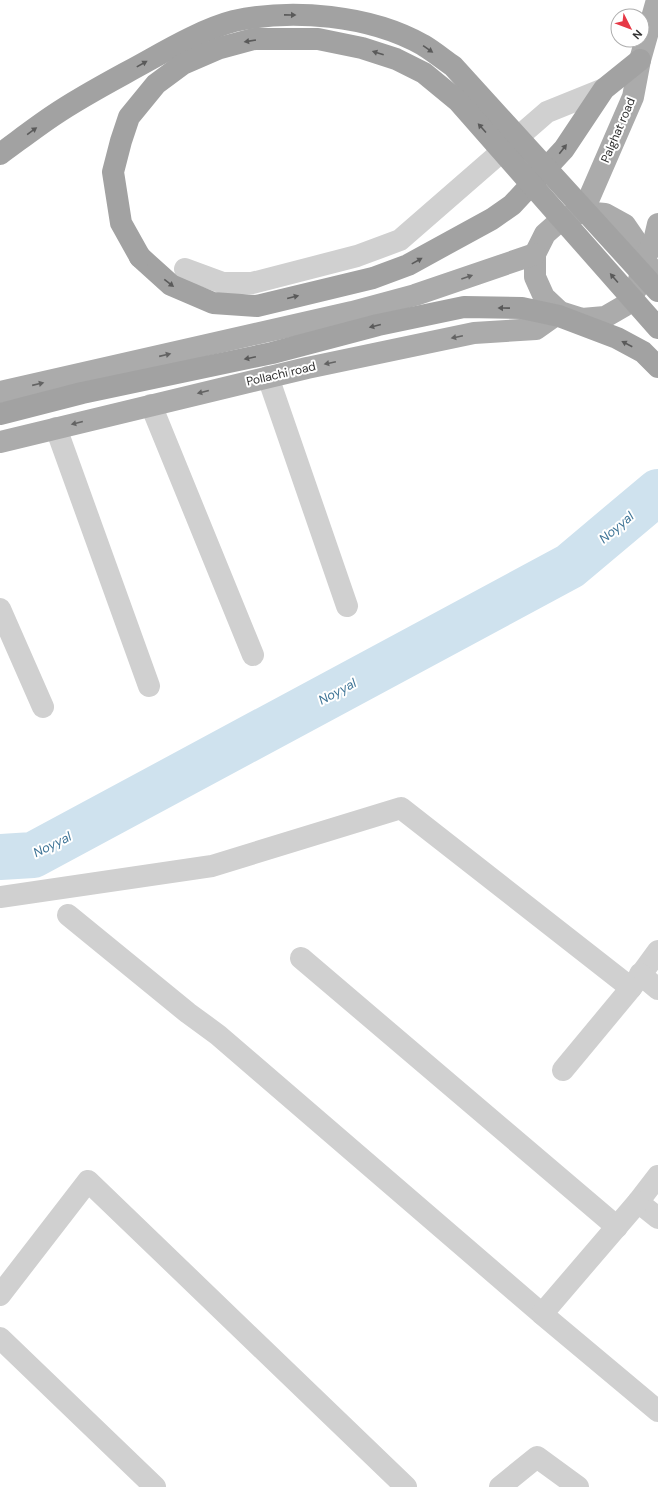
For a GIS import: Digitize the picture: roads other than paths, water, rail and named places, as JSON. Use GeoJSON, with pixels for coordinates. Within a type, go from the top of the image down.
{"type":"FeatureCollection","features":[{"type":"Feature","properties":{"kind":"highway"},"geometry":{"type":"LineString","coordinates":[[0,154],[55,114],[105,84],[175,46],[221,25],[269,15],[318,16],[357,21],[389,30],[423,45],[452,66],[658,291]]}},
{"type":"Feature","properties":{"kind":"highway"},"geometry":{"type":"LineString","coordinates":[[640,60],[604,88],[564,149],[512,205],[492,219],[408,266],[373,278],[257,306],[213,303],[171,286],[140,257],[121,223],[112,172],[129,117],[156,84],[183,64],[220,48],[254,39],[318,39],[362,48],[396,59],[424,73],[445,89],[463,107],[658,328]]}},
{"type":"Feature","properties":{"kind":"highway"},"geometry":{"type":"LineString","coordinates":[[0,414],[82,393],[272,353],[378,325],[464,307],[522,308],[559,316],[617,338],[643,352],[658,367]]}},
{"type":"Feature","properties":{"kind":"main road","name":"Palghat road"},"geometry":{"type":"LineString","coordinates":[[583,212],[633,97],[640,60],[657,0]]}},
{"type":"Feature","properties":{"kind":"main road"},"geometry":{"type":"LineString","coordinates":[[658,224],[654,241],[644,260],[637,288],[624,306],[605,317],[582,320],[560,312],[544,297],[535,277],[536,254],[545,234],[562,219],[583,212],[605,214],[625,225],[638,244],[644,260],[658,276]]}},
{"type":"Feature","properties":{"kind":"main road"},"geometry":{"type":"LineString","coordinates":[[0,392],[352,312],[415,295],[536,254]]}},
{"type":"Feature","properties":{"kind":"main road","name":"Pollachi road"},"geometry":{"type":"LineString","coordinates":[[0,442],[268,377],[474,334],[536,329],[560,312]]}},
{"type":"Feature","properties":{"kind":"street"},"geometry":{"type":"LineString","coordinates":[[185,269],[223,283],[252,283],[357,256],[400,240],[547,112],[604,88]]}},
{"type":"Feature","properties":{"kind":"street"},"geometry":{"type":"LineString","coordinates":[[268,377],[347,606]]}},
{"type":"Feature","properties":{"kind":"street"},"geometry":{"type":"LineString","coordinates":[[151,405],[253,655]]}},
{"type":"Feature","properties":{"kind":"street"},"geometry":{"type":"LineString","coordinates":[[56,428],[149,686]]}},
{"type":"Feature","properties":{"kind":"street"},"geometry":{"type":"LineString","coordinates":[[0,609],[43,707]]}},
{"type":"Feature","properties":{"kind":"street"},"geometry":{"type":"LineString","coordinates":[[0,897],[212,866],[401,808],[635,981],[658,989]]}},
{"type":"Feature","properties":{"kind":"street"},"geometry":{"type":"LineString","coordinates":[[68,915],[188,1014],[218,1035],[542,1314],[658,1410]]}},
{"type":"Feature","properties":{"kind":"street"},"geometry":{"type":"LineString","coordinates":[[563,1070],[658,951]]}},
{"type":"Feature","properties":{"kind":"street"},"geometry":{"type":"LineString","coordinates":[[301,958],[617,1226]]}},
{"type":"Feature","properties":{"kind":"street"},"geometry":{"type":"LineString","coordinates":[[542,1314],[638,1202],[658,1176]]}},
{"type":"Feature","properties":{"kind":"street"},"geometry":{"type":"LineString","coordinates":[[0,1295],[88,1181],[406,1487]]}},
{"type":"Feature","properties":{"kind":"street"},"geometry":{"type":"LineString","coordinates":[[638,1202],[658,1218]]}},
{"type":"Feature","properties":{"kind":"street"},"geometry":{"type":"LineString","coordinates":[[0,1338],[155,1487]]}},
{"type":"Feature","properties":{"kind":"street"},"geometry":{"type":"LineString","coordinates":[[500,1487],[537,1457],[578,1487]]}},
{"type":"Feature","properties":{"kind":"waterway","name":"Noyyal"},"geometry":{"type":"LineString","coordinates":[[0,857],[33,855],[570,566],[658,492]]}}]}
